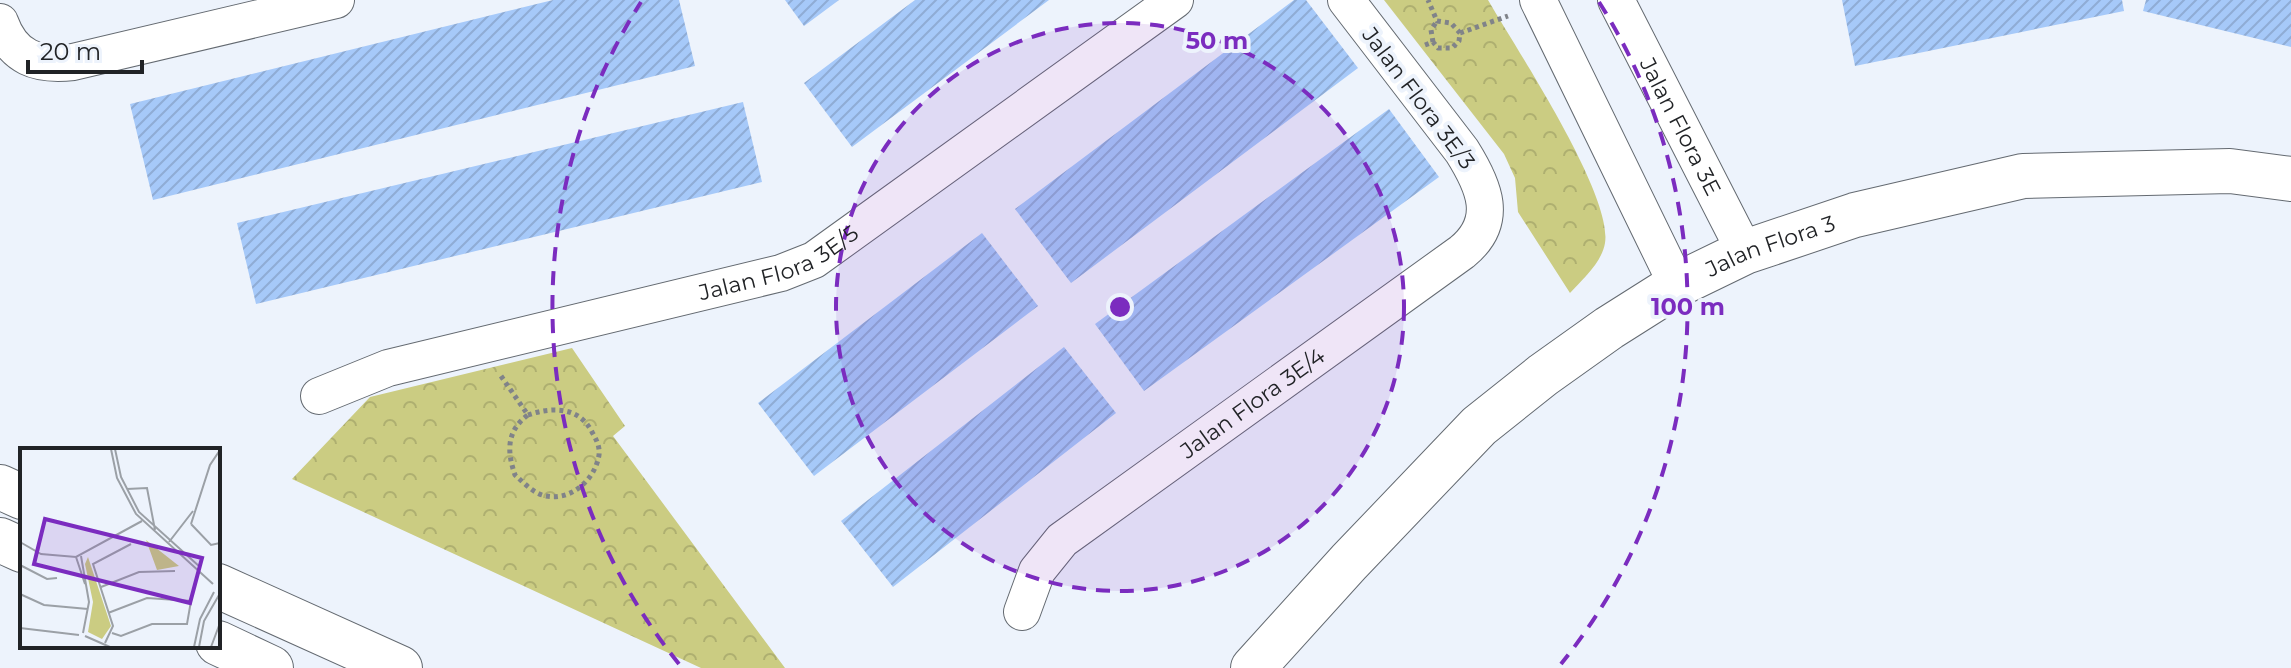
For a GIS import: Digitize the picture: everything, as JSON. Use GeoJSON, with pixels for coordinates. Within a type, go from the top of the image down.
{"type":"FeatureCollection","features":[{"type":"Feature","properties":{"kind":"street"},"geometry":{"type":"LineString","coordinates":[[0,22],[6,38],[15,49],[40,62],[56,64],[336,0]]}},
{"type":"Feature","properties":{"kind":"street","name":"Jalan Flora 3E/5"},"geometry":{"type":"LineString","coordinates":[[319,396],[388,368],[781,273],[814,260],[1175,0]]}},
{"type":"Feature","properties":{"kind":"street","name":"Jalan Flora 3E/3"},"geometry":{"type":"LineString","coordinates":[[1346,0],[1462,151],[1478,176],[1484,200]]}},
{"type":"Feature","properties":{"kind":"street","name":"Jalan Flora 3E"},"geometry":{"type":"LineString","coordinates":[[1616,0],[1745,252]]}},
{"type":"Feature","properties":{"kind":"street"},"geometry":{"type":"LineString","coordinates":[[1539,2],[1677,285]]}},
{"type":"Feature","properties":{"kind":"street","name":"Jalan Flora 3"},"geometry":{"type":"LineString","coordinates":[[1253,668],[1479,426],[1543,375],[1677,285],[1745,252],[1855,215],[2023,176],[2230,171],[2291,179]]}},
{"type":"Feature","properties":{"kind":"street","name":"Jalan Flora 3E/4"},"geometry":{"type":"LineString","coordinates":[[1022,612],[1037,571],[1062,540],[1471,244],[1483,226],[1484,200]]}},
{"type":"Feature","properties":{"kind":"street"},"geometry":{"type":"LineString","coordinates":[[0,487],[20,496]]}},
{"type":"Feature","properties":{"kind":"street"},"geometry":{"type":"LineString","coordinates":[[0,540],[20,549]]}},
{"type":"Feature","properties":{"kind":"street"},"geometry":{"type":"LineString","coordinates":[[220,587],[400,668]]}},
{"type":"Feature","properties":{"kind":"street"},"geometry":{"type":"LineString","coordinates":[[220,644],[271,668]]}},
{"type":"Feature","properties":{"kind":"path"},"geometry":{"type":"LineString","coordinates":[[1428,0],[1437,21]]}},
{"type":"Feature","properties":{"kind":"path"},"geometry":{"type":"LineString","coordinates":[[1460,33],[1539,2]]}},
{"type":"Feature","properties":{"kind":"path"},"geometry":{"type":"LineString","coordinates":[[1437,21],[1451,23],[1460,33],[1459,41],[1452,48],[1438,48],[1433,42],[1431,30],[1437,21]]}},
{"type":"Feature","properties":{"kind":"path"},"geometry":{"type":"LineString","coordinates":[[1388,54],[1433,42]]}},
{"type":"Feature","properties":{"kind":"path"},"geometry":{"type":"LineString","coordinates":[[479,346],[528,415]]}},
{"type":"Feature","properties":{"kind":"path"},"geometry":{"type":"LineString","coordinates":[[556,408],[573,413],[589,424],[599,444],[599,456],[586,482],[561,496],[543,496],[515,475],[508,445],[513,430],[528,415],[556,408]]}},
{"type":"Feature","properties":{"kind":"green space"},"geometry":{"type":"Polygon","coordinates":[[[1384,0],[1488,0],[1579,157],[1603,220],[1605,243],[1600,257],[1570,293],[1518,212],[1515,178],[1504,154],[1384,0]]]}},
{"type":"Feature","properties":{"kind":"green space"},"geometry":{"type":"Polygon","coordinates":[[[572,348],[625,426],[613,436],[785,668],[701,668],[292,479],[370,397],[572,348]]]}},
{"type":"Feature","properties":{"kind":"building"},"geometry":{"type":"Polygon","coordinates":[[[553,0],[679,0],[695,66],[153,200],[130,104],[553,0]]]}},
{"type":"Feature","properties":{"kind":"building"},"geometry":{"type":"Polygon","coordinates":[[[785,0],[839,0],[804,26],[785,0]]]}},
{"type":"Feature","properties":{"kind":"building"},"geometry":{"type":"Polygon","coordinates":[[[915,0],[1049,0],[852,147],[804,83],[915,0]]]}},
{"type":"Feature","properties":{"kind":"building"},"geometry":{"type":"Polygon","coordinates":[[[1294,0],[1306,0],[1358,68],[1071,283],[1015,209],[1294,0]]]}},
{"type":"Feature","properties":{"kind":"building"},"geometry":{"type":"Polygon","coordinates":[[[1842,0],[2122,0],[2124,11],[1855,66],[1842,0]]]}},
{"type":"Feature","properties":{"kind":"building"},"geometry":{"type":"Polygon","coordinates":[[[2146,0],[2291,0],[2291,47],[2143,11],[2146,0]]]}},
{"type":"Feature","properties":{"kind":"building"},"geometry":{"type":"Polygon","coordinates":[[[743,102],[762,182],[256,304],[237,223],[743,102]]]}},
{"type":"Feature","properties":{"kind":"building"},"geometry":{"type":"Polygon","coordinates":[[[1389,109],[1439,177],[1144,391],[1095,324],[1389,109]]]}},
{"type":"Feature","properties":{"kind":"building"},"geometry":{"type":"Polygon","coordinates":[[[982,233],[1038,306],[814,476],[758,403],[982,233]]]}},
{"type":"Feature","properties":{"kind":"building"},"geometry":{"type":"Polygon","coordinates":[[[1064,347],[1116,413],[893,587],[841,521],[1064,347]]]}}]}
